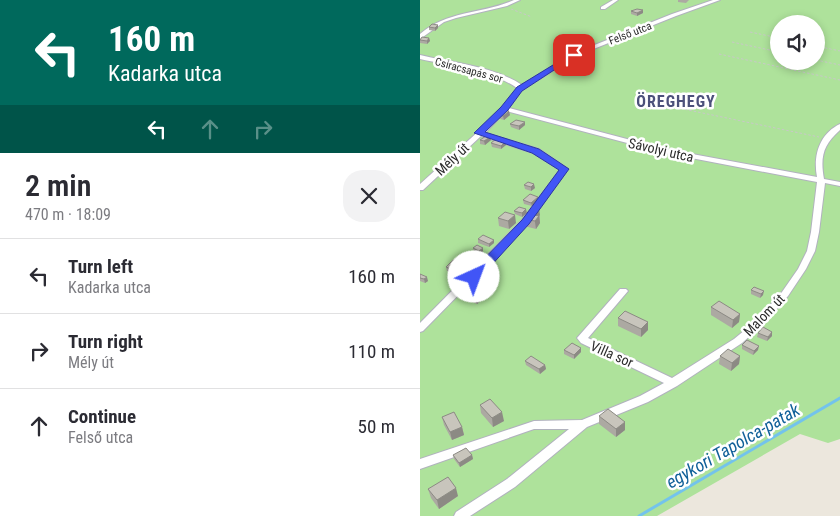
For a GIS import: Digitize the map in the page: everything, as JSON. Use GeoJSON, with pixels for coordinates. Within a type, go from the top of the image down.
{"type":"FeatureCollection","features":[{"type":"Feature","properties":{"kind":"street"},"geometry":{"type":"LineString","coordinates":[[420,37],[433,24],[452,16],[502,6],[518,0]]}},
{"type":"Feature","properties":{"kind":"street"},"geometry":{"type":"LineString","coordinates":[[603,8],[616,0]]}},
{"type":"Feature","properties":{"kind":"street","name":"Felső utca"},"geometry":{"type":"LineString","coordinates":[[520,89],[574,55],[674,15],[718,0]]}},
{"type":"Feature","properties":{"kind":"street","name":"Csiracsapás sor"},"geometry":{"type":"LineString","coordinates":[[420,57],[518,85],[520,89],[504,109]]}},
{"type":"Feature","properties":{"kind":"street","name":"Mély út"},"geometry":{"type":"LineString","coordinates":[[420,188],[504,109]]}},
{"type":"Feature","properties":{"kind":"street","name":"Sávolyi utca"},"geometry":{"type":"LineString","coordinates":[[504,109],[656,149],[840,184]]}},
{"type":"Feature","properties":{"kind":"street"},"geometry":{"type":"LineString","coordinates":[[826,138],[840,126]]}},
{"type":"Feature","properties":{"kind":"street"},"geometry":{"type":"LineString","coordinates":[[420,329],[525,222],[564,169],[536,151],[479,133]]}},
{"type":"Feature","properties":{"kind":"street","name":"Malom út"},"geometry":{"type":"LineString","coordinates":[[583,424],[644,399],[738,342],[785,294],[802,269],[811,251],[821,181],[818,164],[826,138]]}},
{"type":"Feature","properties":{"kind":"street","name":"Villa sor"},"geometry":{"type":"LineString","coordinates":[[623,291],[582,338],[673,383]]}},
{"type":"Feature","properties":{"kind":"street"},"geometry":{"type":"LineString","coordinates":[[420,464],[534,426],[583,424]]}},
{"type":"Feature","properties":{"kind":"street"},"geometry":{"type":"LineString","coordinates":[[460,516],[511,483],[583,424]]}},
{"type":"Feature","properties":{"kind":"path"},"geometry":{"type":"LineString","coordinates":[[502,6],[532,17]]}},
{"type":"Feature","properties":{"kind":"path"},"geometry":{"type":"LineString","coordinates":[[750,32],[770,36]]}},
{"type":"Feature","properties":{"kind":"path"},"geometry":{"type":"LineString","coordinates":[[732,42],[770,50]]}},
{"type":"Feature","properties":{"kind":"path"},"geometry":{"type":"LineString","coordinates":[[825,48],[840,51]]}},
{"type":"Feature","properties":{"kind":"path"},"geometry":{"type":"LineString","coordinates":[[719,54],[840,80]]}},
{"type":"Feature","properties":{"kind":"path"},"geometry":{"type":"LineString","coordinates":[[825,62],[840,65]]}},
{"type":"Feature","properties":{"kind":"path"},"geometry":{"type":"LineString","coordinates":[[654,103],[826,138]]}},
{"type":"Feature","properties":{"kind":"green space"},"geometry":{"type":"Polygon","coordinates":[[[420,0],[840,0],[840,439],[828,443],[800,434],[657,516],[420,516],[420,0]]]}},
{"type":"Feature","properties":{"kind":"building"},"geometry":{"type":"Polygon","coordinates":[[[643,10],[637,13],[631,11],[643,10]]]}},
{"type":"Feature","properties":{"kind":"building"},"geometry":{"type":"Polygon","coordinates":[[[432,24],[438,25],[435,28],[429,27],[432,24]]]}},
{"type":"Feature","properties":{"kind":"building"},"geometry":{"type":"Polygon","coordinates":[[[422,37],[429,38],[427,41],[420,40],[422,37]]]}},
{"type":"Feature","properties":{"kind":"building"},"geometry":{"type":"Polygon","coordinates":[[[502,110],[509,111],[503,116],[497,115],[502,110]]]}},
{"type":"Feature","properties":{"kind":"building"},"geometry":{"type":"Polygon","coordinates":[[[516,120],[525,122],[519,126],[510,124],[516,120]]]}},
{"type":"Feature","properties":{"kind":"building"},"geometry":{"type":"Polygon","coordinates":[[[486,136],[490,137],[484,141],[480,140],[486,136]]]}},
{"type":"Feature","properties":{"kind":"building"},"geometry":{"type":"Polygon","coordinates":[[[496,139],[506,141],[501,146],[491,143],[496,139]]]}},
{"type":"Feature","properties":{"kind":"building"},"geometry":{"type":"Polygon","coordinates":[[[528,182],[534,184],[531,187],[524,185],[528,182]]]}},
{"type":"Feature","properties":{"kind":"building"},"geometry":{"type":"Polygon","coordinates":[[[530,194],[538,197],[531,203],[523,200],[530,194]]]}},
{"type":"Feature","properties":{"kind":"building"},"geometry":{"type":"Polygon","coordinates":[[[519,207],[526,209],[522,213],[514,211],[519,207]]]}},
{"type":"Feature","properties":{"kind":"building"},"geometry":{"type":"Polygon","coordinates":[[[533,207],[539,208],[534,215],[539,216],[535,221],[523,219],[533,207]]]}},
{"type":"Feature","properties":{"kind":"building"},"geometry":{"type":"Polygon","coordinates":[[[505,212],[515,215],[508,221],[498,218],[505,212]]]}},
{"type":"Feature","properties":{"kind":"building"},"geometry":{"type":"Polygon","coordinates":[[[483,235],[494,240],[489,244],[478,239],[483,235]]]}},
{"type":"Feature","properties":{"kind":"building"},"geometry":{"type":"Polygon","coordinates":[[[477,245],[483,248],[479,251],[473,248],[477,245]]]}},
{"type":"Feature","properties":{"kind":"building"},"geometry":{"type":"Polygon","coordinates":[[[453,260],[462,263],[454,270],[446,267],[453,260]]]}},
{"type":"Feature","properties":{"kind":"building"},"geometry":{"type":"Polygon","coordinates":[[[487,269],[497,272],[491,278],[481,275],[487,269]]]}},
{"type":"Feature","properties":{"kind":"building"},"geometry":{"type":"Polygon","coordinates":[[[420,274],[427,277],[424,279],[420,278],[420,274]]]}},
{"type":"Feature","properties":{"kind":"building"},"geometry":{"type":"Polygon","coordinates":[[[473,284],[484,288],[476,296],[465,291],[473,284]]]}},
{"type":"Feature","properties":{"kind":"building"},"geometry":{"type":"Polygon","coordinates":[[[754,287],[764,291],[761,294],[751,290],[754,287]]]}},
{"type":"Feature","properties":{"kind":"building"},"geometry":{"type":"Polygon","coordinates":[[[719,301],[740,314],[733,320],[711,307],[719,301]]]}},
{"type":"Feature","properties":{"kind":"building"},"geometry":{"type":"Polygon","coordinates":[[[625,311],[648,322],[641,329],[618,318],[625,311]]]}},
{"type":"Feature","properties":{"kind":"building"},"geometry":{"type":"Polygon","coordinates":[[[763,327],[772,332],[768,337],[758,333],[763,327]]]}},
{"type":"Feature","properties":{"kind":"building"},"geometry":{"type":"Polygon","coordinates":[[[747,340],[759,346],[754,351],[742,345],[747,340]]]}},
{"type":"Feature","properties":{"kind":"building"},"geometry":{"type":"Polygon","coordinates":[[[572,343],[581,348],[574,355],[564,350],[572,343]]]}},
{"type":"Feature","properties":{"kind":"building"},"geometry":{"type":"Polygon","coordinates":[[[728,349],[740,356],[732,363],[720,356],[728,349]]]}},
{"type":"Feature","properties":{"kind":"building"},"geometry":{"type":"Polygon","coordinates":[[[531,356],[545,365],[539,369],[525,361],[531,356]]]}},
{"type":"Feature","properties":{"kind":"building"},"geometry":{"type":"Polygon","coordinates":[[[490,399],[502,412],[492,418],[480,405],[490,399]]]}},
{"type":"Feature","properties":{"kind":"building"},"geometry":{"type":"Polygon","coordinates":[[[608,409],[625,422],[616,429],[599,416],[608,409]]]}},
{"type":"Feature","properties":{"kind":"building"},"geometry":{"type":"Polygon","coordinates":[[[454,412],[462,427],[450,432],[442,417],[454,412]]]}},
{"type":"Feature","properties":{"kind":"building"},"geometry":{"type":"Polygon","coordinates":[[[466,448],[472,455],[459,463],[453,455],[466,448]]]}},
{"type":"Feature","properties":{"kind":"building"},"geometry":{"type":"Polygon","coordinates":[[[448,477],[456,488],[437,500],[428,489],[448,477]]]}},
{"type":"Feature","properties":{"kind":"waterway","name":"egykori Tapolca-patak"},"geometry":{"type":"LineString","coordinates":[[639,516],[840,398]]}},
{"type":"Feature","properties":{"kind":"district","name":"ÖREGHEGY"},"geometry":{"type":"Point","coordinates":[676,101]}},
{"type":"Feature","properties":{"kind":"route"},"geometry":{"type":"LineString","coordinates":[[474,277],[525,222],[564,169],[536,151],[479,133],[504,109],[520,89],[574,55]]}}]}
